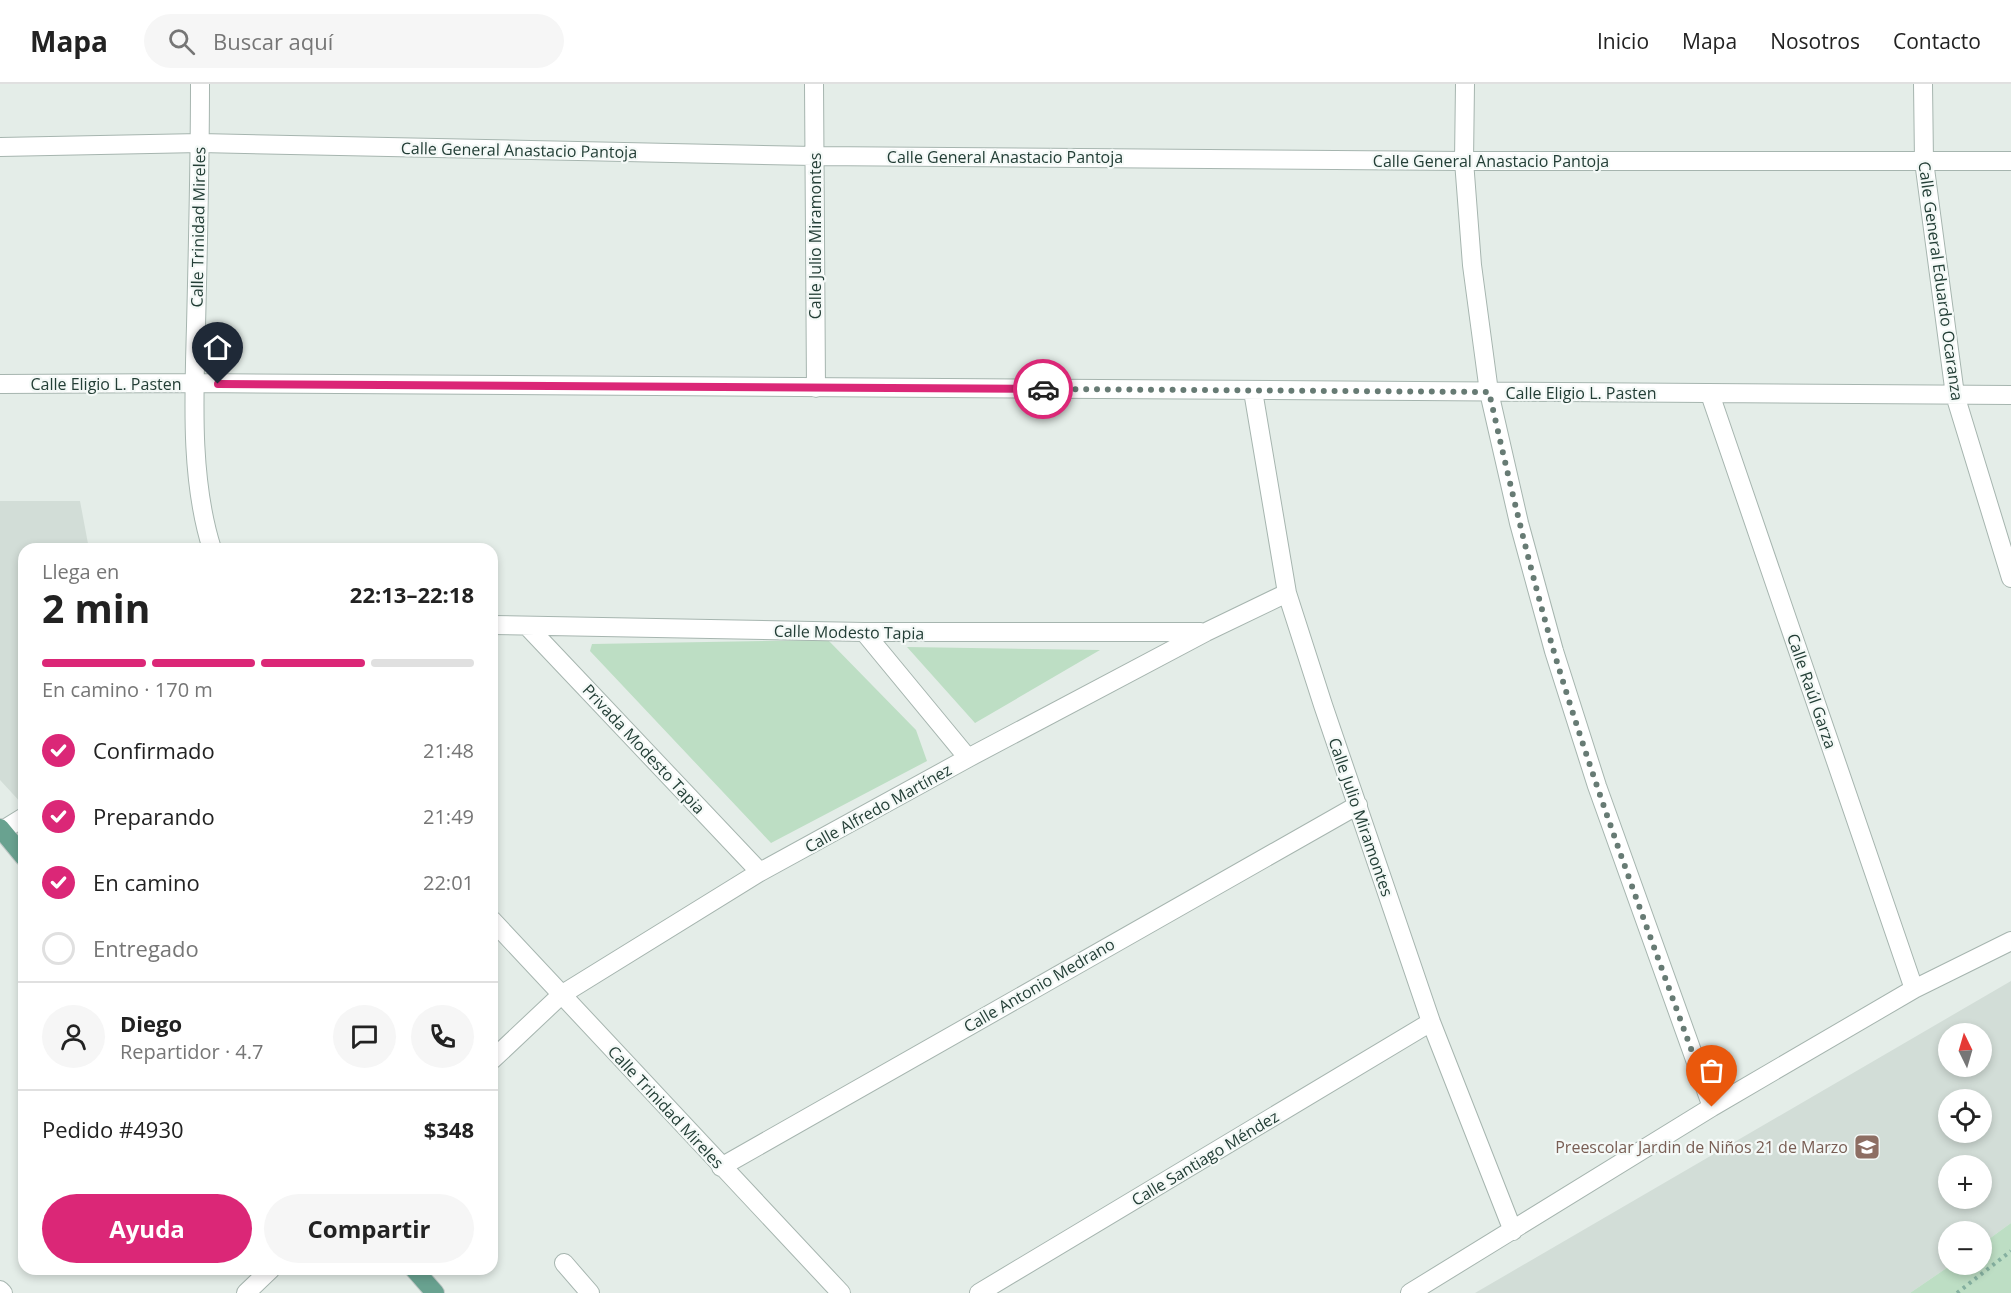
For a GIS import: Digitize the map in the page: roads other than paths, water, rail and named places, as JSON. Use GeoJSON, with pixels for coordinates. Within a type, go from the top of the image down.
{"type":"FeatureCollection","features":[{"type":"Feature","properties":{"kind":"main road"},"geometry":{"type":"LineString","coordinates":[[2,829],[18,849]]}},
{"type":"Feature","properties":{"kind":"main road"},"geometry":{"type":"LineString","coordinates":[[419,1275],[435,1293]]}},
{"type":"Feature","properties":{"kind":"street","name":"Calle Trinidad Mireles"},"geometry":{"type":"LineString","coordinates":[[200,84],[195,383],[198,482],[211,543]]}},
{"type":"Feature","properties":{"kind":"street","name":"Calle Julio Miramontes"},"geometry":{"type":"LineString","coordinates":[[814,84],[816,388]]}},
{"type":"Feature","properties":{"kind":"street"},"geometry":{"type":"LineString","coordinates":[[1465,84],[1464,161],[1472,265],[1489,392],[1519,524],[1554,651],[1597,786],[1712,1107]]}},
{"type":"Feature","properties":{"kind":"street","name":"Calle General Eduardo Ocaranza"},"geometry":{"type":"LineString","coordinates":[[1923,84],[1924,161],[1955,395],[2011,578]]}},
{"type":"Feature","properties":{"kind":"street","name":"Calle General Anastacio Pantoja"},"geometry":{"type":"LineString","coordinates":[[0,147],[200,143],[814,156],[1464,161],[2011,161]]}},
{"type":"Feature","properties":{"kind":"street","name":"Calle Eligio L. Pasten"},"geometry":{"type":"LineString","coordinates":[[0,384],[195,383],[2011,395]]}},
{"type":"Feature","properties":{"kind":"street","name":"Calle Julio Miramontes"},"geometry":{"type":"LineString","coordinates":[[1253,391],[1287,593],[1431,1022],[1514,1231]]}},
{"type":"Feature","properties":{"kind":"street","name":"Calle Raúl Garza"},"geometry":{"type":"LineString","coordinates":[[1710,394],[1914,989]]}},
{"type":"Feature","properties":{"kind":"street","name":"Calle Alfredo Martínez"},"geometry":{"type":"LineString","coordinates":[[498,1054],[561,995],[760,872],[968,758],[1206,632],[1287,593]]}},
{"type":"Feature","properties":{"kind":"street","name":"Calle Modesto Tapia"},"geometry":{"type":"LineString","coordinates":[[498,625],[864,632],[1206,632]]}},
{"type":"Feature","properties":{"kind":"street","name":"Privada Modesto Tapia"},"geometry":{"type":"LineString","coordinates":[[528,627],[760,872]]}},
{"type":"Feature","properties":{"kind":"street"},"geometry":{"type":"LineString","coordinates":[[864,632],[968,758]]}},
{"type":"Feature","properties":{"kind":"street","name":"Calle Antonio Medrano"},"geometry":{"type":"LineString","coordinates":[[722,1167],[1358,805]]}},
{"type":"Feature","properties":{"kind":"street"},"geometry":{"type":"LineString","coordinates":[[2,829],[18,820]]}},
{"type":"Feature","properties":{"kind":"street","name":"Calle Trinidad Mireles"},"geometry":{"type":"LineString","coordinates":[[498,927],[842,1293]]}},
{"type":"Feature","properties":{"kind":"street"},"geometry":{"type":"LineString","coordinates":[[1410,1293],[1712,1107],[1914,989],[2011,941]]}},
{"type":"Feature","properties":{"kind":"street","name":"Calle Santiago Méndez"},"geometry":{"type":"LineString","coordinates":[[979,1293],[1431,1022]]}},
{"type":"Feature","properties":{"kind":"street"},"geometry":{"type":"LineString","coordinates":[[564,1263],[590,1293]]}},
{"type":"Feature","properties":{"kind":"street"},"geometry":{"type":"LineString","coordinates":[[246,1293],[265,1275]]}},
{"type":"Feature","properties":{"kind":"street"},"geometry":{"type":"LineString","coordinates":[[0,1290],[3,1293]]}},
{"type":"Feature","properties":{"kind":"place","name":"Preescolar Jardin de Niños 21 de Marzo"},"geometry":{"type":"Point","coordinates":[1867,1147]}}]}
